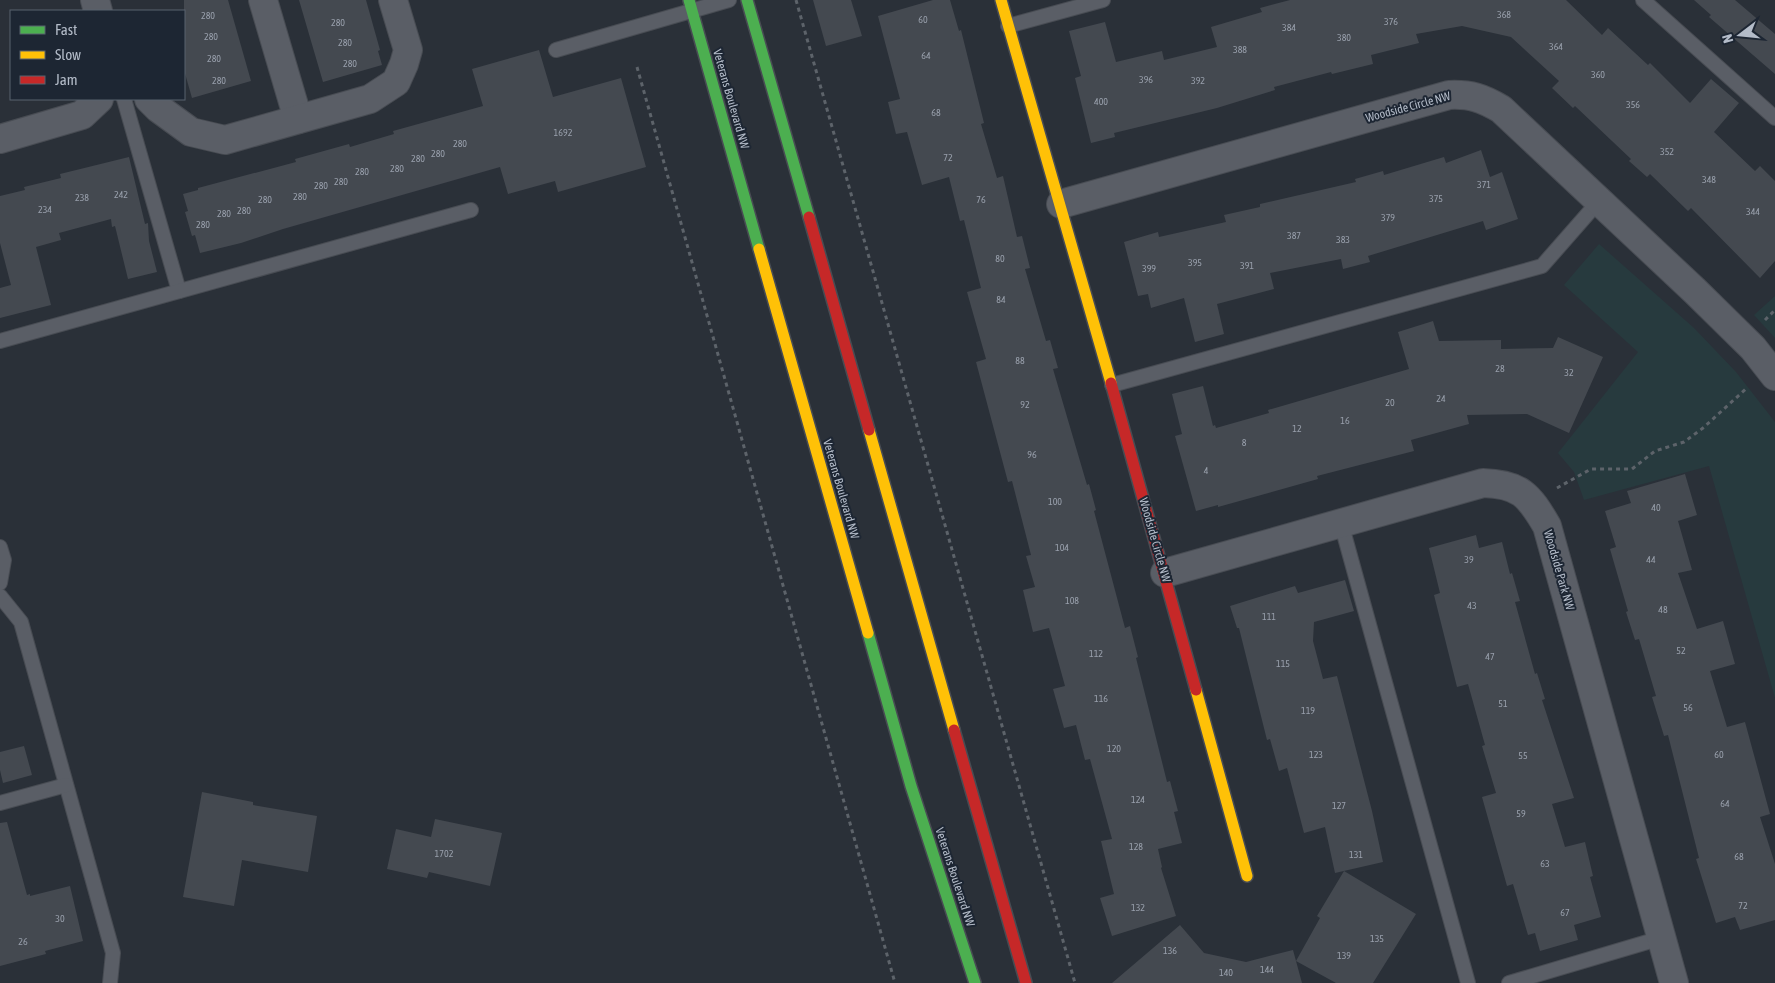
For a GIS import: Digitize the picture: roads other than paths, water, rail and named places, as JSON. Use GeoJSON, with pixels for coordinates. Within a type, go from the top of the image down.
{"type":"FeatureCollection","features":[{"type":"Feature","properties":{"kind":"main road"},"geometry":{"type":"LineString","coordinates":[[748,0],[1026,983]]}},
{"type":"Feature","properties":{"kind":"main road","name":"Woodside Circle NW"},"geometry":{"type":"LineString","coordinates":[[1001,0],[1165,572],[1247,876]]}},
{"type":"Feature","properties":{"kind":"main road","name":"Veterans Boulevard NW"},"geometry":{"type":"LineString","coordinates":[[690,5],[911,786],[975,983]]}},
{"type":"Feature","properties":{"kind":"street"},"geometry":{"type":"LineString","coordinates":[[263,0],[298,119]]}},
{"type":"Feature","properties":{"kind":"street"},"geometry":{"type":"LineString","coordinates":[[150,100],[191,132],[225,140],[370,99],[396,82],[408,50],[393,0]]}},
{"type":"Feature","properties":{"kind":"street","name":"Woodside Circle NW"},"geometry":{"type":"LineString","coordinates":[[1061,204],[1449,95],[1466,94],[1486,101],[1501,110],[1695,290],[1753,348],[1772,372]]}},
{"type":"Feature","properties":{"kind":"street"},"geometry":{"type":"LineString","coordinates":[[0,139],[82,115],[98,100]]}},
{"type":"Feature","properties":{"kind":"street","name":"Woodside Park NW"},"geometry":{"type":"LineString","coordinates":[[1165,572],[1483,483],[1500,484],[1519,490],[1532,502],[1547,526],[1674,983]]}},
{"type":"Feature","properties":{"kind":"lane"},"geometry":{"type":"LineString","coordinates":[[556,50],[690,5],[729,0]]}},
{"type":"Feature","properties":{"kind":"lane"},"geometry":{"type":"LineString","coordinates":[[1008,26],[1103,0]]}},
{"type":"Feature","properties":{"kind":"lane"},"geometry":{"type":"LineString","coordinates":[[1644,0],[1775,118]]}},
{"type":"Feature","properties":{"kind":"lane"},"geometry":{"type":"LineString","coordinates":[[124,100],[180,291]]}},
{"type":"Feature","properties":{"kind":"lane"},"geometry":{"type":"LineString","coordinates":[[1112,385],[1542,266],[1599,201]]}},
{"type":"Feature","properties":{"kind":"lane"},"geometry":{"type":"LineString","coordinates":[[0,341],[471,210]]}},
{"type":"Feature","properties":{"kind":"lane"},"geometry":{"type":"LineString","coordinates":[[1341,523],[1468,983]]}},
{"type":"Feature","properties":{"kind":"lane"},"geometry":{"type":"LineString","coordinates":[[0,547],[4,560],[0,583]]}},
{"type":"Feature","properties":{"kind":"lane"},"geometry":{"type":"LineString","coordinates":[[0,596],[21,622],[113,953],[110,983]]}},
{"type":"Feature","properties":{"kind":"lane"},"geometry":{"type":"LineString","coordinates":[[0,803],[66,785]]}},
{"type":"Feature","properties":{"kind":"lane"},"geometry":{"type":"LineString","coordinates":[[1509,983],[1661,938]]}}]}
